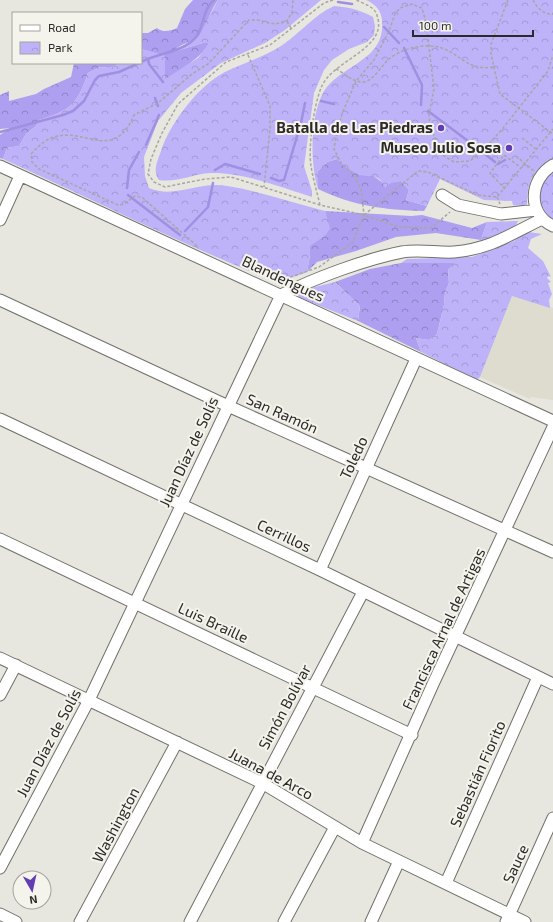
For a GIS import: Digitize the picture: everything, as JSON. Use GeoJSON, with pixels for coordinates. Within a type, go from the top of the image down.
{"type":"FeatureCollection","features":[{"type":"Feature","properties":{"kind":"street","name":"Blandengues"},"geometry":{"type":"LineString","coordinates":[[0,166],[553,421]]}},
{"type":"Feature","properties":{"kind":"street"},"geometry":{"type":"LineString","coordinates":[[553,166],[540,176],[534,193],[539,214],[553,226]]}},
{"type":"Feature","properties":{"kind":"street"},"geometry":{"type":"LineString","coordinates":[[0,220],[20,176]]}},
{"type":"Feature","properties":{"kind":"street"},"geometry":{"type":"LineString","coordinates":[[442,195],[458,205],[501,214],[539,214]]}},
{"type":"Feature","properties":{"kind":"street"},"geometry":{"type":"LineString","coordinates":[[282,295],[299,286],[360,264],[404,252],[454,252],[471,250],[500,242],[539,214]]}},
{"type":"Feature","properties":{"kind":"street","name":"Juan Díaz de Solís"},"geometry":{"type":"LineString","coordinates":[[0,868],[89,700],[282,295]]}},
{"type":"Feature","properties":{"kind":"street","name":"San Ramón"},"geometry":{"type":"LineString","coordinates":[[0,300],[228,406],[553,552]]}},
{"type":"Feature","properties":{"kind":"street","name":"Toledo"},"geometry":{"type":"LineString","coordinates":[[320,570],[416,359]]}},
{"type":"Feature","properties":{"kind":"street","name":"Cerrillos"},"geometry":{"type":"LineString","coordinates":[[0,420],[320,570],[553,684]]}},
{"type":"Feature","properties":{"kind":"street","name":"Francisca Arnal de Artigas"},"geometry":{"type":"LineString","coordinates":[[362,843],[412,735],[433,684],[553,427]]}},
{"type":"Feature","properties":{"kind":"street","name":"Luis Braille"},"geometry":{"type":"LineString","coordinates":[[0,539],[412,735]]}},
{"type":"Feature","properties":{"kind":"street","name":"Simón Bolívar"},"geometry":{"type":"LineString","coordinates":[[190,922],[364,592]]}},
{"type":"Feature","properties":{"kind":"street","name":"Juana de Arco"},"geometry":{"type":"LineString","coordinates":[[0,658],[262,783],[362,843],[446,883],[508,918],[525,922]]}},
{"type":"Feature","properties":{"kind":"street"},"geometry":{"type":"LineString","coordinates":[[0,694],[16,665]]}},
{"type":"Feature","properties":{"kind":"street","name":"Sebastián Fiorito"},"geometry":{"type":"LineString","coordinates":[[446,883],[538,677]]}},
{"type":"Feature","properties":{"kind":"street","name":"Washington"},"geometry":{"type":"LineString","coordinates":[[80,922],[177,742]]}},
{"type":"Feature","properties":{"kind":"street","name":"Sauce"},"geometry":{"type":"LineString","coordinates":[[508,918],[553,818]]}},
{"type":"Feature","properties":{"kind":"street"},"geometry":{"type":"LineString","coordinates":[[284,922],[336,827]]}},
{"type":"Feature","properties":{"kind":"street"},"geometry":{"type":"LineString","coordinates":[[371,922],[399,861]]}},
{"type":"Feature","properties":{"kind":"street"},"geometry":{"type":"LineString","coordinates":[[0,914],[16,922]]}},
{"type":"Feature","properties":{"kind":"path"},"geometry":{"type":"LineString","coordinates":[[200,248],[143,198],[135,196],[124,204],[118,205],[39,169],[32,162],[31,154],[41,144],[54,137],[81,136],[107,141],[123,132],[129,126],[134,115],[158,103],[192,74],[208,64],[249,20],[257,20],[275,24],[287,21],[292,12],[293,0]]}},
{"type":"Feature","properties":{"kind":"path"},"geometry":{"type":"LineString","coordinates":[[333,0],[324,2],[292,30],[270,45],[248,55],[226,62],[178,104],[162,133],[151,159],[148,174],[154,182],[165,187],[205,179],[231,177],[320,204],[364,215],[399,227],[430,228],[458,205]]}},
{"type":"Feature","properties":{"kind":"path"},"geometry":{"type":"LineString","coordinates":[[320,204],[310,164],[313,124],[321,87],[336,68],[360,52],[372,41],[379,26],[376,13],[372,8],[356,0]]}},
{"type":"Feature","properties":{"kind":"path"},"geometry":{"type":"LineString","coordinates":[[508,0],[491,44],[500,94],[553,134]]}},
{"type":"Feature","properties":{"kind":"path"},"geometry":{"type":"LineString","coordinates":[[534,0],[539,10],[550,15],[553,14]]}},
{"type":"Feature","properties":{"kind":"path"},"geometry":{"type":"LineString","coordinates":[[364,215],[361,189],[354,175],[341,163],[334,149],[342,114],[356,81],[374,60],[389,31],[395,14],[400,8],[412,4],[422,8],[430,46],[434,89],[429,114],[430,125],[441,154],[454,162],[470,162],[484,150],[548,71],[553,55]]}},
{"type":"Feature","properties":{"kind":"path"},"geometry":{"type":"LineString","coordinates":[[287,21],[292,30]]}},
{"type":"Feature","properties":{"kind":"path"},"geometry":{"type":"LineString","coordinates":[[336,68],[356,81],[364,82],[370,79],[389,59],[410,48],[430,46],[444,49],[474,67],[482,69],[494,67]]}},
{"type":"Feature","properties":{"kind":"path"},"geometry":{"type":"LineString","coordinates":[[248,55],[270,106],[270,129],[264,187]]}},
{"type":"Feature","properties":{"kind":"path"},"geometry":{"type":"LineString","coordinates":[[256,273],[276,280],[319,266],[352,243],[364,215],[418,171],[428,172],[477,195],[497,197],[553,129]]}},
{"type":"Feature","properties":{"kind":"path"},"geometry":{"type":"LineString","coordinates":[[522,138],[536,149]]}},
{"type":"Feature","properties":{"kind":"path"},"geometry":{"type":"LineString","coordinates":[[505,189],[490,173],[504,155],[520,168]]}},
{"type":"Feature","properties":{"kind":"path"},"geometry":{"type":"LineString","coordinates":[[516,156],[540,176]]}},
{"type":"Feature","properties":{"kind":"shaded area"},"geometry":{"type":"Polygon","coordinates":[[[512,296],[553,308],[553,400],[531,397],[530,399],[480,377],[512,296]]]}},
{"type":"Feature","properties":{"kind":"green space"},"geometry":{"type":"Polygon","coordinates":[[[193,0],[218,0],[200,35],[173,52],[206,42],[209,43],[205,49],[170,80],[165,79],[165,56],[142,49],[142,33],[148,33],[157,28],[162,31],[167,31],[177,28],[185,9],[193,0]]]}},
{"type":"Feature","properties":{"kind":"green space"},"geometry":{"type":"Polygon","coordinates":[[[218,0],[321,0],[285,30],[265,43],[221,63],[181,93],[158,121],[144,157],[145,176],[149,188],[159,191],[178,191],[217,185],[227,186],[264,194],[325,211],[330,228],[326,235],[310,246],[307,272],[281,279],[265,277],[166,235],[3,159],[7,148],[19,146],[26,134],[36,126],[39,120],[59,113],[71,105],[80,92],[88,73],[100,67],[109,68],[119,64],[142,64],[142,49],[165,56],[165,79],[198,58],[209,43],[206,42],[172,52],[195,40],[200,34],[218,0]]]}},
{"type":"Feature","properties":{"kind":"green space"},"geometry":{"type":"Polygon","coordinates":[[[366,0],[553,0],[553,159],[540,167],[532,178],[528,191],[527,206],[513,205],[512,201],[484,200],[440,179],[427,206],[406,200],[409,190],[401,181],[391,183],[385,188],[376,177],[355,173],[337,159],[327,162],[318,171],[318,189],[315,179],[313,141],[316,115],[323,93],[340,75],[370,54],[377,45],[381,34],[382,20],[379,10],[375,5],[366,0]]]}},
{"type":"Feature","properties":{"kind":"green space"},"geometry":{"type":"Polygon","coordinates":[[[334,6],[354,9],[373,17],[375,26],[374,35],[367,42],[349,49],[332,60],[324,70],[314,93],[304,166],[312,191],[312,197],[261,181],[222,173],[210,173],[165,181],[159,180],[156,173],[156,166],[165,140],[178,117],[205,86],[225,72],[281,46],[313,19],[334,6]]]}},
{"type":"Feature","properties":{"kind":"green space"},"geometry":{"type":"Polygon","coordinates":[[[74,64],[119,64],[109,68],[100,67],[88,73],[80,92],[71,105],[59,113],[39,120],[36,126],[26,134],[19,146],[7,148],[3,159],[0,158],[0,135],[10,128],[0,129],[0,95],[9,91],[9,101],[36,94],[71,77],[74,64]]]}},
{"type":"Feature","properties":{"kind":"green space"},"geometry":{"type":"Polygon","coordinates":[[[337,159],[360,175],[372,175],[383,183],[401,181],[409,190],[406,200],[427,206],[424,211],[396,210],[370,206],[331,195],[318,189],[318,171],[327,162],[337,159]]]}},
{"type":"Feature","properties":{"kind":"green space"},"geometry":{"type":"Polygon","coordinates":[[[553,171],[553,222],[541,212],[539,193],[543,181],[553,171]]]}},
{"type":"Feature","properties":{"kind":"green space"},"geometry":{"type":"Polygon","coordinates":[[[325,211],[411,216],[422,215],[472,228],[487,222],[481,240],[436,233],[396,237],[356,251],[317,262],[307,272],[310,246],[326,216],[325,211]]]}},
{"type":"Feature","properties":{"kind":"green space"},"geometry":{"type":"Polygon","coordinates":[[[518,221],[512,229],[507,232],[481,240],[487,222],[518,221]]]}},
{"type":"Feature","properties":{"kind":"green space"},"geometry":{"type":"Polygon","coordinates":[[[528,232],[542,234],[531,239],[528,248],[543,261],[551,277],[548,276],[547,278],[551,282],[548,283],[552,294],[549,300],[550,308],[512,296],[480,377],[477,380],[421,352],[416,338],[429,340],[437,334],[444,305],[445,293],[449,283],[448,269],[455,263],[401,263],[407,259],[472,257],[514,241],[528,232]]]}},
{"type":"Feature","properties":{"kind":"green space"},"geometry":{"type":"Polygon","coordinates":[[[401,263],[455,263],[448,270],[449,283],[445,293],[444,305],[437,334],[429,340],[416,338],[421,352],[358,321],[360,306],[335,282],[370,269],[401,263]]]}},
{"type":"Feature","properties":{"kind":"green space"},"geometry":{"type":"Polygon","coordinates":[[[335,282],[360,306],[358,321],[300,298],[298,295],[303,290],[335,282]]]}},
{"type":"Feature","properties":{"kind":"waterway"},"geometry":{"type":"LineString","coordinates":[[142,62],[186,46],[192,41],[197,36],[206,12],[214,0]]}},
{"type":"Feature","properties":{"kind":"waterway"},"geometry":{"type":"LineString","coordinates":[[338,2],[352,4]]}},
{"type":"Feature","properties":{"kind":"waterway"},"geometry":{"type":"LineString","coordinates":[[384,27],[399,43]]}},
{"type":"Feature","properties":{"kind":"waterway"},"geometry":{"type":"LineString","coordinates":[[404,48],[422,85],[421,105]]}},
{"type":"Feature","properties":{"kind":"waterway"},"geometry":{"type":"LineString","coordinates":[[148,59],[149,64],[163,82]]}},
{"type":"Feature","properties":{"kind":"waterway"},"geometry":{"type":"LineString","coordinates":[[0,132],[73,111],[84,101],[95,80],[99,76],[119,72],[137,64]]}},
{"type":"Feature","properties":{"kind":"waterway"},"geometry":{"type":"LineString","coordinates":[[155,98],[158,106]]}},
{"type":"Feature","properties":{"kind":"waterway"},"geometry":{"type":"LineString","coordinates":[[321,101],[334,104]]}},
{"type":"Feature","properties":{"kind":"waterway"},"geometry":{"type":"LineString","coordinates":[[271,178],[279,181],[284,180],[301,123],[305,103]]}},
{"type":"Feature","properties":{"kind":"waterway"},"geometry":{"type":"LineString","coordinates":[[428,111],[480,150]]}},
{"type":"Feature","properties":{"kind":"waterway"},"geometry":{"type":"LineString","coordinates":[[146,145],[159,115]]}},
{"type":"Feature","properties":{"kind":"waterway"},"geometry":{"type":"LineString","coordinates":[[127,188],[129,170],[139,152]]}},
{"type":"Feature","properties":{"kind":"waterway"},"geometry":{"type":"LineString","coordinates":[[485,154],[495,162]]}},
{"type":"Feature","properties":{"kind":"waterway"},"geometry":{"type":"LineString","coordinates":[[498,164],[505,160]]}},
{"type":"Feature","properties":{"kind":"waterway"},"geometry":{"type":"LineString","coordinates":[[215,170],[225,164],[260,174]]}},
{"type":"Feature","properties":{"kind":"waterway"},"geometry":{"type":"LineString","coordinates":[[185,231],[208,207],[213,183]]}},
{"type":"Feature","properties":{"kind":"waterway"},"geometry":{"type":"LineString","coordinates":[[128,195],[180,235]]}},
{"type":"Feature","properties":{"kind":"place","name":"Batalla de Las Piedras"},"geometry":{"type":"Point","coordinates":[441,128]}},
{"type":"Feature","properties":{"kind":"place","name":"Museo Julio Sosa"},"geometry":{"type":"Point","coordinates":[509,148]}}]}
